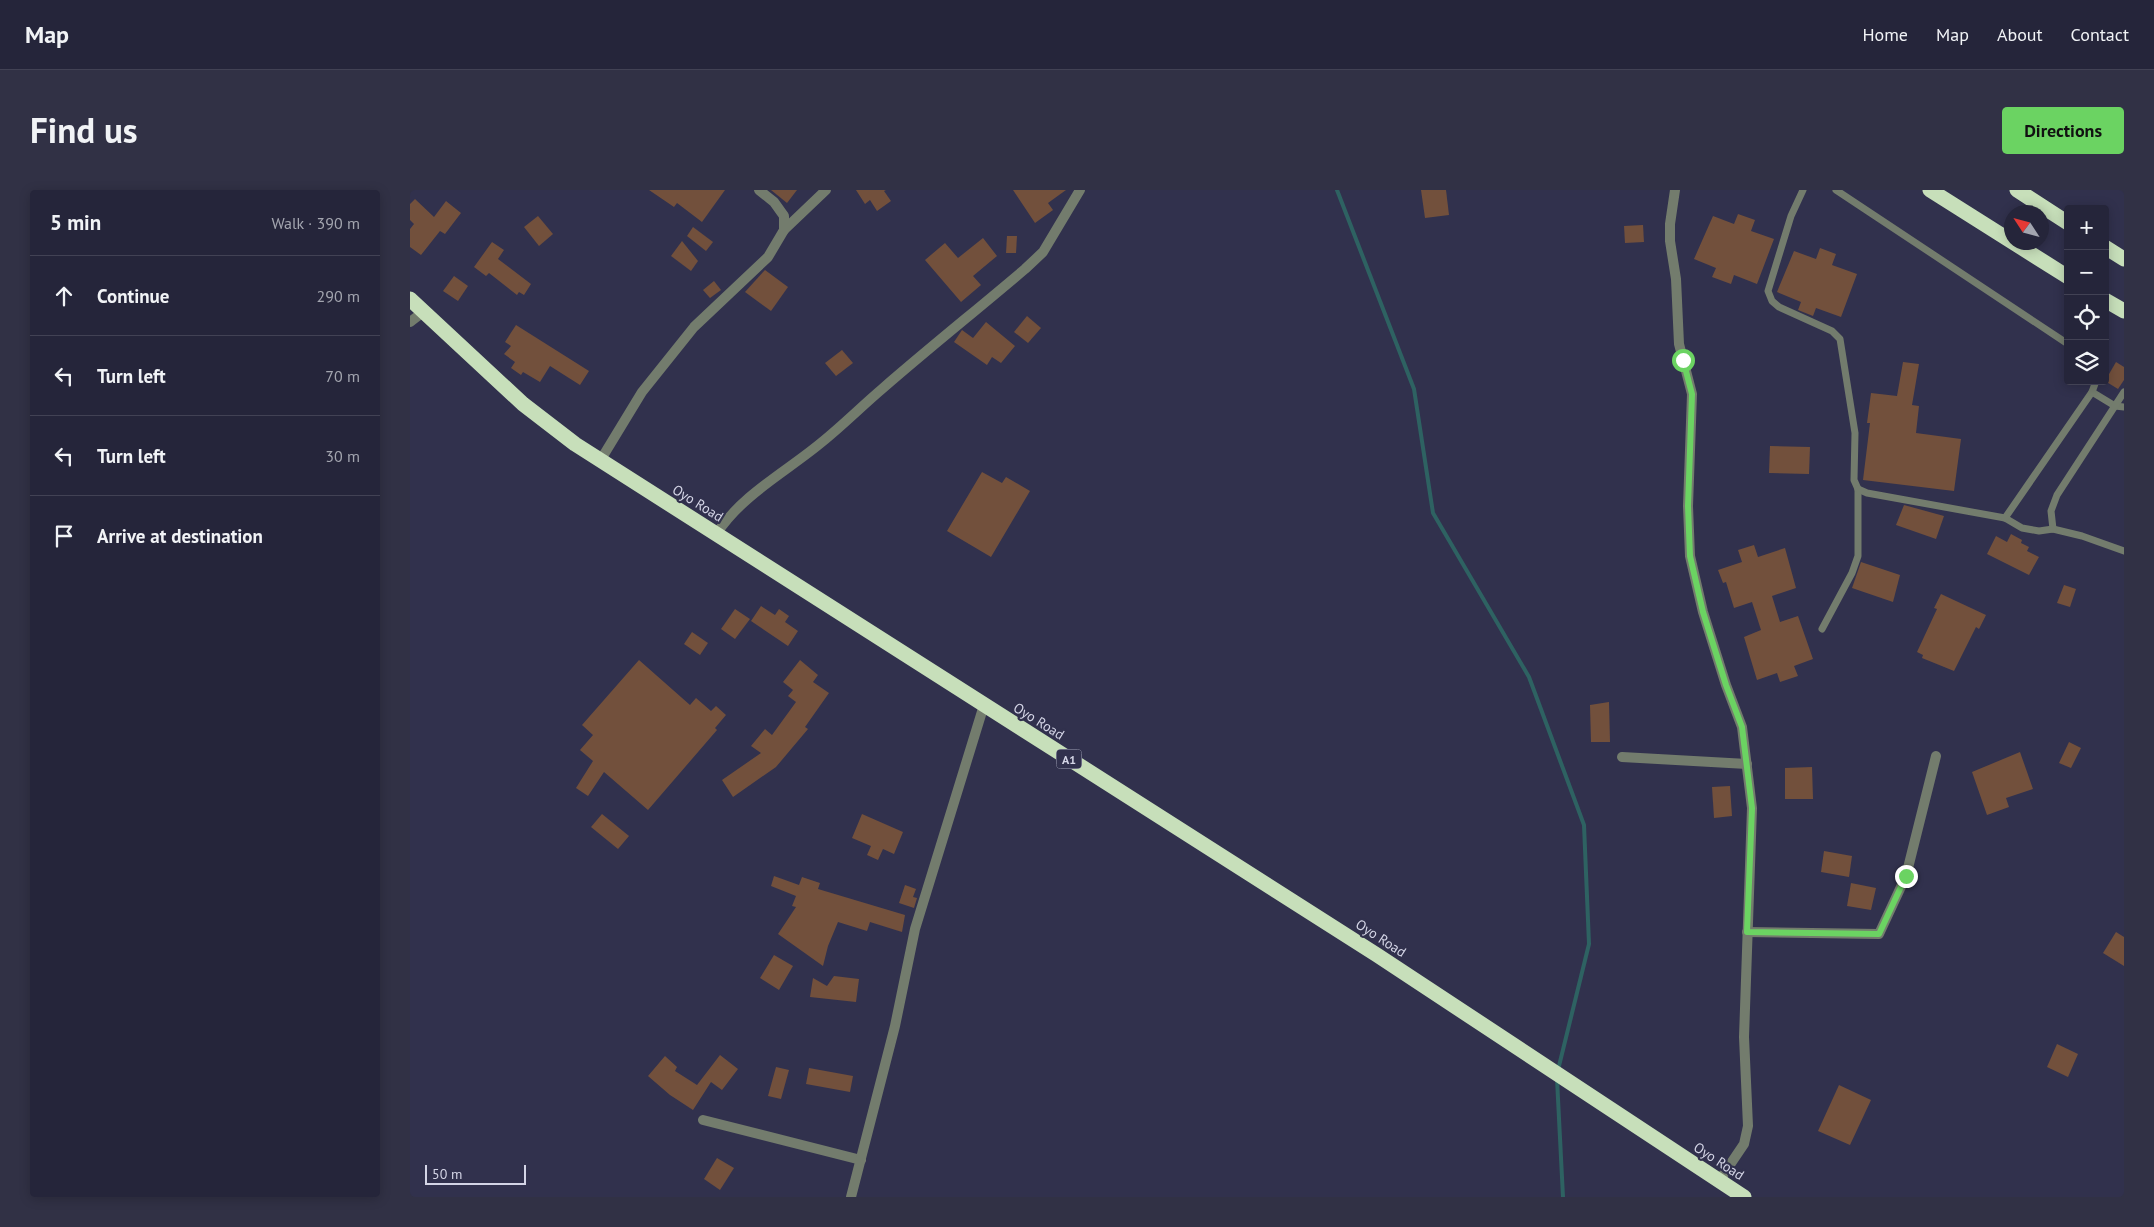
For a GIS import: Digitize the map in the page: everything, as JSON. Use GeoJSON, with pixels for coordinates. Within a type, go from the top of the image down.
{"type":"FeatureCollection","features":[{"type":"Feature","properties":{"kind":"highway"},"geometry":{"type":"LineString","coordinates":[[1930,190],[2064,274]]}},
{"type":"Feature","properties":{"kind":"highway"},"geometry":{"type":"LineString","coordinates":[[2017,190],[2064,220]]}},
{"type":"Feature","properties":{"kind":"highway"},"geometry":{"type":"LineString","coordinates":[[2109,250],[2124,259]]}},
{"type":"Feature","properties":{"kind":"highway","name":"Oyo Road"},"geometry":{"type":"LineString","coordinates":[[410,299],[523,404],[560,434],[600,461],[1377,955],[1744,1197]]}},
{"type":"Feature","properties":{"kind":"highway"},"geometry":{"type":"LineString","coordinates":[[2109,302],[2124,311]]}},
{"type":"Feature","properties":{"kind":"street"},"geometry":{"type":"LineString","coordinates":[[759,190],[774,202],[784,216],[784,230]]}},
{"type":"Feature","properties":{"kind":"street"},"geometry":{"type":"LineString","coordinates":[[600,461],[642,392],[694,327],[768,257],[784,230],[826,190]]}},
{"type":"Feature","properties":{"kind":"street"},"geometry":{"type":"LineString","coordinates":[[716,534],[727,518],[747,497],[776,478],[823,441],[883,388],[1026,269],[1043,252],[1080,190]]}},
{"type":"Feature","properties":{"kind":"street"},"geometry":{"type":"LineString","coordinates":[[1674,190],[1670,224],[1672,257],[1676,279],[1679,344],[1692,394],[1688,506],[1690,556],[1703,612],[1726,685],[1742,727],[1752,808],[1744,1037],[1748,1126],[1744,1144],[1719,1181]]}},
{"type":"Feature","properties":{"kind":"street"},"geometry":{"type":"LineString","coordinates":[[410,322],[423,312]]}},
{"type":"Feature","properties":{"kind":"street"},"geometry":{"type":"LineString","coordinates":[[851,1197],[895,1026],[915,928],[984,705]]}},
{"type":"Feature","properties":{"kind":"street"},"geometry":{"type":"LineString","coordinates":[[1747,932],[1879,934],[1906,876],[1936,756]]}},
{"type":"Feature","properties":{"kind":"street"},"geometry":{"type":"LineString","coordinates":[[1622,757],[1747,764]]}},
{"type":"Feature","properties":{"kind":"street"},"geometry":{"type":"LineString","coordinates":[[703,1120],[861,1160]]}},
{"type":"Feature","properties":{"kind":"lane"},"geometry":{"type":"LineString","coordinates":[[1803,190],[1791,216],[1768,291],[1772,301],[1778,307],[1832,331],[1840,339],[1854,424],[1854,480],[1858,489],[1858,556],[1852,573],[1822,629]]}},
{"type":"Feature","properties":{"kind":"lane"},"geometry":{"type":"LineString","coordinates":[[1836,190],[2064,341]]}},
{"type":"Feature","properties":{"kind":"lane"},"geometry":{"type":"LineString","coordinates":[[2005,518],[2092,392],[2095,385]]}},
{"type":"Feature","properties":{"kind":"lane"},"geometry":{"type":"LineString","coordinates":[[2092,392],[2115,406],[2124,407]]}},
{"type":"Feature","properties":{"kind":"lane"},"geometry":{"type":"LineString","coordinates":[[2052,529],[2051,511],[2057,494],[2124,392]]}},
{"type":"Feature","properties":{"kind":"lane"},"geometry":{"type":"LineString","coordinates":[[1858,489],[1867,493],[2005,518],[2022,528],[2039,531],[2052,529],[2082,536],[2124,551]]}},
{"type":"Feature","properties":{"kind":"building"},"geometry":{"type":"Polygon","coordinates":[[[649,190],[725,190],[702,222],[677,203],[674,207],[649,190]]]}},
{"type":"Feature","properties":{"kind":"building"},"geometry":{"type":"Polygon","coordinates":[[[771,190],[797,190],[787,203],[771,190]]]}},
{"type":"Feature","properties":{"kind":"building"},"geometry":{"type":"Polygon","coordinates":[[[856,190],[886,190],[884,191],[891,201],[877,211],[870,200],[865,204],[856,190]]]}},
{"type":"Feature","properties":{"kind":"building"},"geometry":{"type":"Polygon","coordinates":[[[1013,190],[1066,190],[1048,203],[1053,210],[1035,223],[1013,190]]]}},
{"type":"Feature","properties":{"kind":"building"},"geometry":{"type":"Polygon","coordinates":[[[1421,190],[1446,190],[1449,215],[1425,218],[1421,190]]]}},
{"type":"Feature","properties":{"kind":"building"},"geometry":{"type":"Polygon","coordinates":[[[415,199],[434,217],[446,201],[461,213],[445,234],[440,231],[421,255],[410,247],[410,229],[414,224],[410,220],[410,204],[415,199]]]}},
{"type":"Feature","properties":{"kind":"building"},"geometry":{"type":"Polygon","coordinates":[[[1738,214],[1755,220],[1751,231],[1774,239],[1757,284],[1734,275],[1731,284],[1712,277],[1716,268],[1694,259],[1713,216],[1734,224],[1738,214]]]}},
{"type":"Feature","properties":{"kind":"building"},"geometry":{"type":"Polygon","coordinates":[[[538,216],[553,234],[539,246],[524,227],[538,216]]]}},
{"type":"Feature","properties":{"kind":"building"},"geometry":{"type":"Polygon","coordinates":[[[1643,225],[1644,242],[1625,243],[1624,226],[1643,225]]]}},
{"type":"Feature","properties":{"kind":"building"},"geometry":{"type":"Polygon","coordinates":[[[693,227],[713,242],[706,251],[687,236],[693,227]]]}},
{"type":"Feature","properties":{"kind":"building"},"geometry":{"type":"Polygon","coordinates":[[[1007,236],[1017,236],[1016,253],[1006,253],[1007,236]]]}},
{"type":"Feature","properties":{"kind":"building"},"geometry":{"type":"Polygon","coordinates":[[[983,238],[997,256],[973,276],[981,285],[961,302],[925,260],[945,243],[958,258],[983,238]]]}},
{"type":"Feature","properties":{"kind":"building"},"geometry":{"type":"Polygon","coordinates":[[[682,241],[698,261],[691,271],[671,256],[682,241]]]}},
{"type":"Feature","properties":{"kind":"building"},"geometry":{"type":"Polygon","coordinates":[[[492,242],[504,250],[498,259],[531,284],[524,295],[519,292],[517,295],[489,273],[486,276],[474,267],[492,242]]]}},
{"type":"Feature","properties":{"kind":"building"},"geometry":{"type":"Polygon","coordinates":[[[1820,248],[1836,254],[1832,265],[1857,274],[1841,317],[1816,308],[1813,316],[1798,310],[1801,302],[1777,292],[1794,251],[1816,259],[1820,248]]]}},
{"type":"Feature","properties":{"kind":"building"},"geometry":{"type":"Polygon","coordinates":[[[765,270],[788,287],[771,311],[745,292],[765,270]]]}},
{"type":"Feature","properties":{"kind":"building"},"geometry":{"type":"Polygon","coordinates":[[[454,276],[468,286],[458,301],[443,291],[454,276]]]}},
{"type":"Feature","properties":{"kind":"building"},"geometry":{"type":"Polygon","coordinates":[[[714,281],[721,290],[710,298],[703,290],[714,281]]]}},
{"type":"Feature","properties":{"kind":"building"},"geometry":{"type":"Polygon","coordinates":[[[1027,316],[1041,328],[1028,343],[1014,332],[1027,316]]]}},
{"type":"Feature","properties":{"kind":"building"},"geometry":{"type":"Polygon","coordinates":[[[986,322],[1015,346],[1001,363],[992,357],[987,365],[954,342],[962,330],[973,338],[986,322]]]}},
{"type":"Feature","properties":{"kind":"building"},"geometry":{"type":"Polygon","coordinates":[[[516,325],[589,371],[580,385],[550,366],[540,382],[523,372],[521,375],[511,368],[515,362],[504,354],[511,346],[505,342],[516,325]]]}},
{"type":"Feature","properties":{"kind":"building"},"geometry":{"type":"Polygon","coordinates":[[[842,350],[853,363],[836,376],[825,363],[842,350]]]}},
{"type":"Feature","properties":{"kind":"building"},"geometry":{"type":"Polygon","coordinates":[[[1903,362],[1919,364],[1912,405],[1919,406],[1916,433],[1961,439],[1954,491],[1863,480],[1870,423],[1867,423],[1871,393],[1897,396],[1903,362]]]}},
{"type":"Feature","properties":{"kind":"building"},"geometry":{"type":"Polygon","coordinates":[[[2116,362],[2124,367],[2124,380],[2118,389],[2109,383],[2109,374],[2116,362]]]}},
{"type":"Feature","properties":{"kind":"building"},"geometry":{"type":"Polygon","coordinates":[[[1770,446],[1810,447],[1809,474],[1769,473],[1770,446]]]}},
{"type":"Feature","properties":{"kind":"building"},"geometry":{"type":"Polygon","coordinates":[[[982,472],[1002,483],[1006,477],[1030,491],[991,557],[947,531],[982,472]]]}},
{"type":"Feature","properties":{"kind":"building"},"geometry":{"type":"Polygon","coordinates":[[[1904,505],[1944,516],[1936,539],[1896,525],[1904,505]]]}},
{"type":"Feature","properties":{"kind":"building"},"geometry":{"type":"Polygon","coordinates":[[[2011,534],[2022,540],[2021,543],[2029,547],[2027,551],[2039,557],[2029,575],[1987,554],[1996,536],[2007,542],[2011,534]]]}},
{"type":"Feature","properties":{"kind":"building"},"geometry":{"type":"Polygon","coordinates":[[[1754,545],[1758,557],[1785,548],[1796,588],[1772,596],[1780,622],[1798,616],[1813,659],[1794,666],[1798,676],[1780,682],[1777,673],[1757,680],[1744,637],[1761,630],[1752,602],[1734,608],[1726,582],[1723,583],[1718,570],[1742,562],[1738,550],[1754,545]]]}},
{"type":"Feature","properties":{"kind":"building"},"geometry":{"type":"Polygon","coordinates":[[[1861,562],[1900,575],[1893,602],[1852,588],[1861,562]]]}},
{"type":"Feature","properties":{"kind":"building"},"geometry":{"type":"Polygon","coordinates":[[[2064,585],[2076,589],[2070,607],[2057,603],[2064,585]]]}},
{"type":"Feature","properties":{"kind":"building"},"geometry":{"type":"Polygon","coordinates":[[[1941,594],[1986,615],[1979,629],[1976,627],[1954,671],[1922,658],[1923,655],[1917,652],[1937,609],[1934,608],[1941,594]]]}},
{"type":"Feature","properties":{"kind":"building"},"geometry":{"type":"Polygon","coordinates":[[[761,606],[775,615],[779,609],[789,616],[785,622],[798,631],[788,646],[751,621],[761,606]]]}},
{"type":"Feature","properties":{"kind":"building"},"geometry":{"type":"Polygon","coordinates":[[[735,609],[750,619],[735,639],[721,629],[735,609]]]}},
{"type":"Feature","properties":{"kind":"building"},"geometry":{"type":"Polygon","coordinates":[[[692,632],[708,643],[700,655],[684,644],[692,632]]]}},
{"type":"Feature","properties":{"kind":"building"},"geometry":{"type":"Polygon","coordinates":[[[639,660],[690,705],[696,698],[711,711],[716,706],[726,715],[715,728],[717,730],[648,810],[604,772],[588,796],[576,788],[593,761],[580,750],[593,735],[582,725],[639,660]]]}},
{"type":"Feature","properties":{"kind":"building"},"geometry":{"type":"Polygon","coordinates":[[[800,660],[818,675],[813,682],[829,693],[805,727],[808,729],[776,767],[733,797],[722,780],[761,753],[751,746],[765,729],[772,735],[796,702],[788,696],[793,690],[783,682],[800,660]]]}},
{"type":"Feature","properties":{"kind":"building"},"geometry":{"type":"Polygon","coordinates":[[[1609,702],[1610,742],[1591,742],[1590,705],[1609,702]]]}},
{"type":"Feature","properties":{"kind":"building"},"geometry":{"type":"Polygon","coordinates":[[[2069,742],[2081,748],[2071,768],[2059,763],[2069,742]]]}},
{"type":"Feature","properties":{"kind":"building"},"geometry":{"type":"Polygon","coordinates":[[[2020,752],[2033,789],[2006,798],[2009,807],[1987,815],[1972,772],[2020,752]]]}},
{"type":"Feature","properties":{"kind":"building"},"geometry":{"type":"Polygon","coordinates":[[[1812,767],[1813,799],[1785,799],[1785,768],[1812,767]]]}},
{"type":"Feature","properties":{"kind":"building"},"geometry":{"type":"Polygon","coordinates":[[[1730,786],[1732,816],[1714,818],[1712,787],[1730,786]]]}},
{"type":"Feature","properties":{"kind":"building"},"geometry":{"type":"Polygon","coordinates":[[[602,814],[629,836],[618,849],[591,827],[602,814]]]}},
{"type":"Feature","properties":{"kind":"building"},"geometry":{"type":"Polygon","coordinates":[[[862,814],[903,832],[894,854],[883,849],[878,860],[867,855],[871,846],[852,838],[862,814]]]}},
{"type":"Feature","properties":{"kind":"building"},"geometry":{"type":"Polygon","coordinates":[[[1824,851],[1852,856],[1849,877],[1821,872],[1824,851]]]}},
{"type":"Feature","properties":{"kind":"building"},"geometry":{"type":"Polygon","coordinates":[[[774,876],[799,885],[802,877],[820,883],[818,889],[905,915],[902,932],[870,922],[867,931],[838,922],[828,946],[823,966],[778,934],[796,907],[792,906],[796,896],[771,886],[774,876]]]}},
{"type":"Feature","properties":{"kind":"building"},"geometry":{"type":"Polygon","coordinates":[[[1851,883],[1876,888],[1871,910],[1847,906],[1851,883]]]}},
{"type":"Feature","properties":{"kind":"building"},"geometry":{"type":"Polygon","coordinates":[[[905,885],[916,889],[913,897],[917,898],[914,908],[899,903],[905,885]]]}},
{"type":"Feature","properties":{"kind":"building"},"geometry":{"type":"Polygon","coordinates":[[[2116,932],[2124,937],[2124,966],[2103,953],[2116,932]]]}},
{"type":"Feature","properties":{"kind":"building"},"geometry":{"type":"Polygon","coordinates":[[[774,955],[793,966],[779,990],[760,978],[774,955]]]}},
{"type":"Feature","properties":{"kind":"building"},"geometry":{"type":"Polygon","coordinates":[[[834,976],[859,979],[856,1002],[810,997],[813,978],[827,986],[834,976]]]}},
{"type":"Feature","properties":{"kind":"building"},"geometry":{"type":"Polygon","coordinates":[[[2057,1044],[2078,1054],[2068,1077],[2047,1067],[2057,1044]]]}},
{"type":"Feature","properties":{"kind":"building"},"geometry":{"type":"Polygon","coordinates":[[[720,1055],[738,1069],[722,1090],[711,1082],[693,1110],[670,1095],[648,1076],[665,1056],[677,1067],[675,1071],[697,1085],[720,1055]]]}},
{"type":"Feature","properties":{"kind":"building"},"geometry":{"type":"Polygon","coordinates":[[[776,1067],[789,1070],[781,1099],[768,1096],[776,1067]]]}},
{"type":"Feature","properties":{"kind":"building"},"geometry":{"type":"Polygon","coordinates":[[[809,1068],[853,1076],[850,1092],[806,1084],[809,1068]]]}},
{"type":"Feature","properties":{"kind":"building"},"geometry":{"type":"Polygon","coordinates":[[[1839,1085],[1871,1100],[1850,1145],[1818,1131],[1839,1085]]]}},
{"type":"Feature","properties":{"kind":"building"},"geometry":{"type":"Polygon","coordinates":[[[717,1158],[734,1168],[720,1190],[704,1179],[717,1158]]]}},
{"type":"Feature","properties":{"kind":"waterway"},"geometry":{"type":"LineString","coordinates":[[1337,190],[1414,389],[1433,513],[1529,677],[1584,825],[1589,944],[1558,1070]]}},
{"type":"Feature","properties":{"kind":"waterway"},"geometry":{"type":"LineString","coordinates":[[1557,1079],[1563,1197]]}},
{"type":"Feature","properties":{"kind":"route"},"geometry":{"type":"LineString","coordinates":[[1683,360],[1692,394],[1688,506],[1690,556],[1703,612],[1726,685],[1742,727],[1752,808],[1747,932],[1879,934],[1906,876]]}}]}
